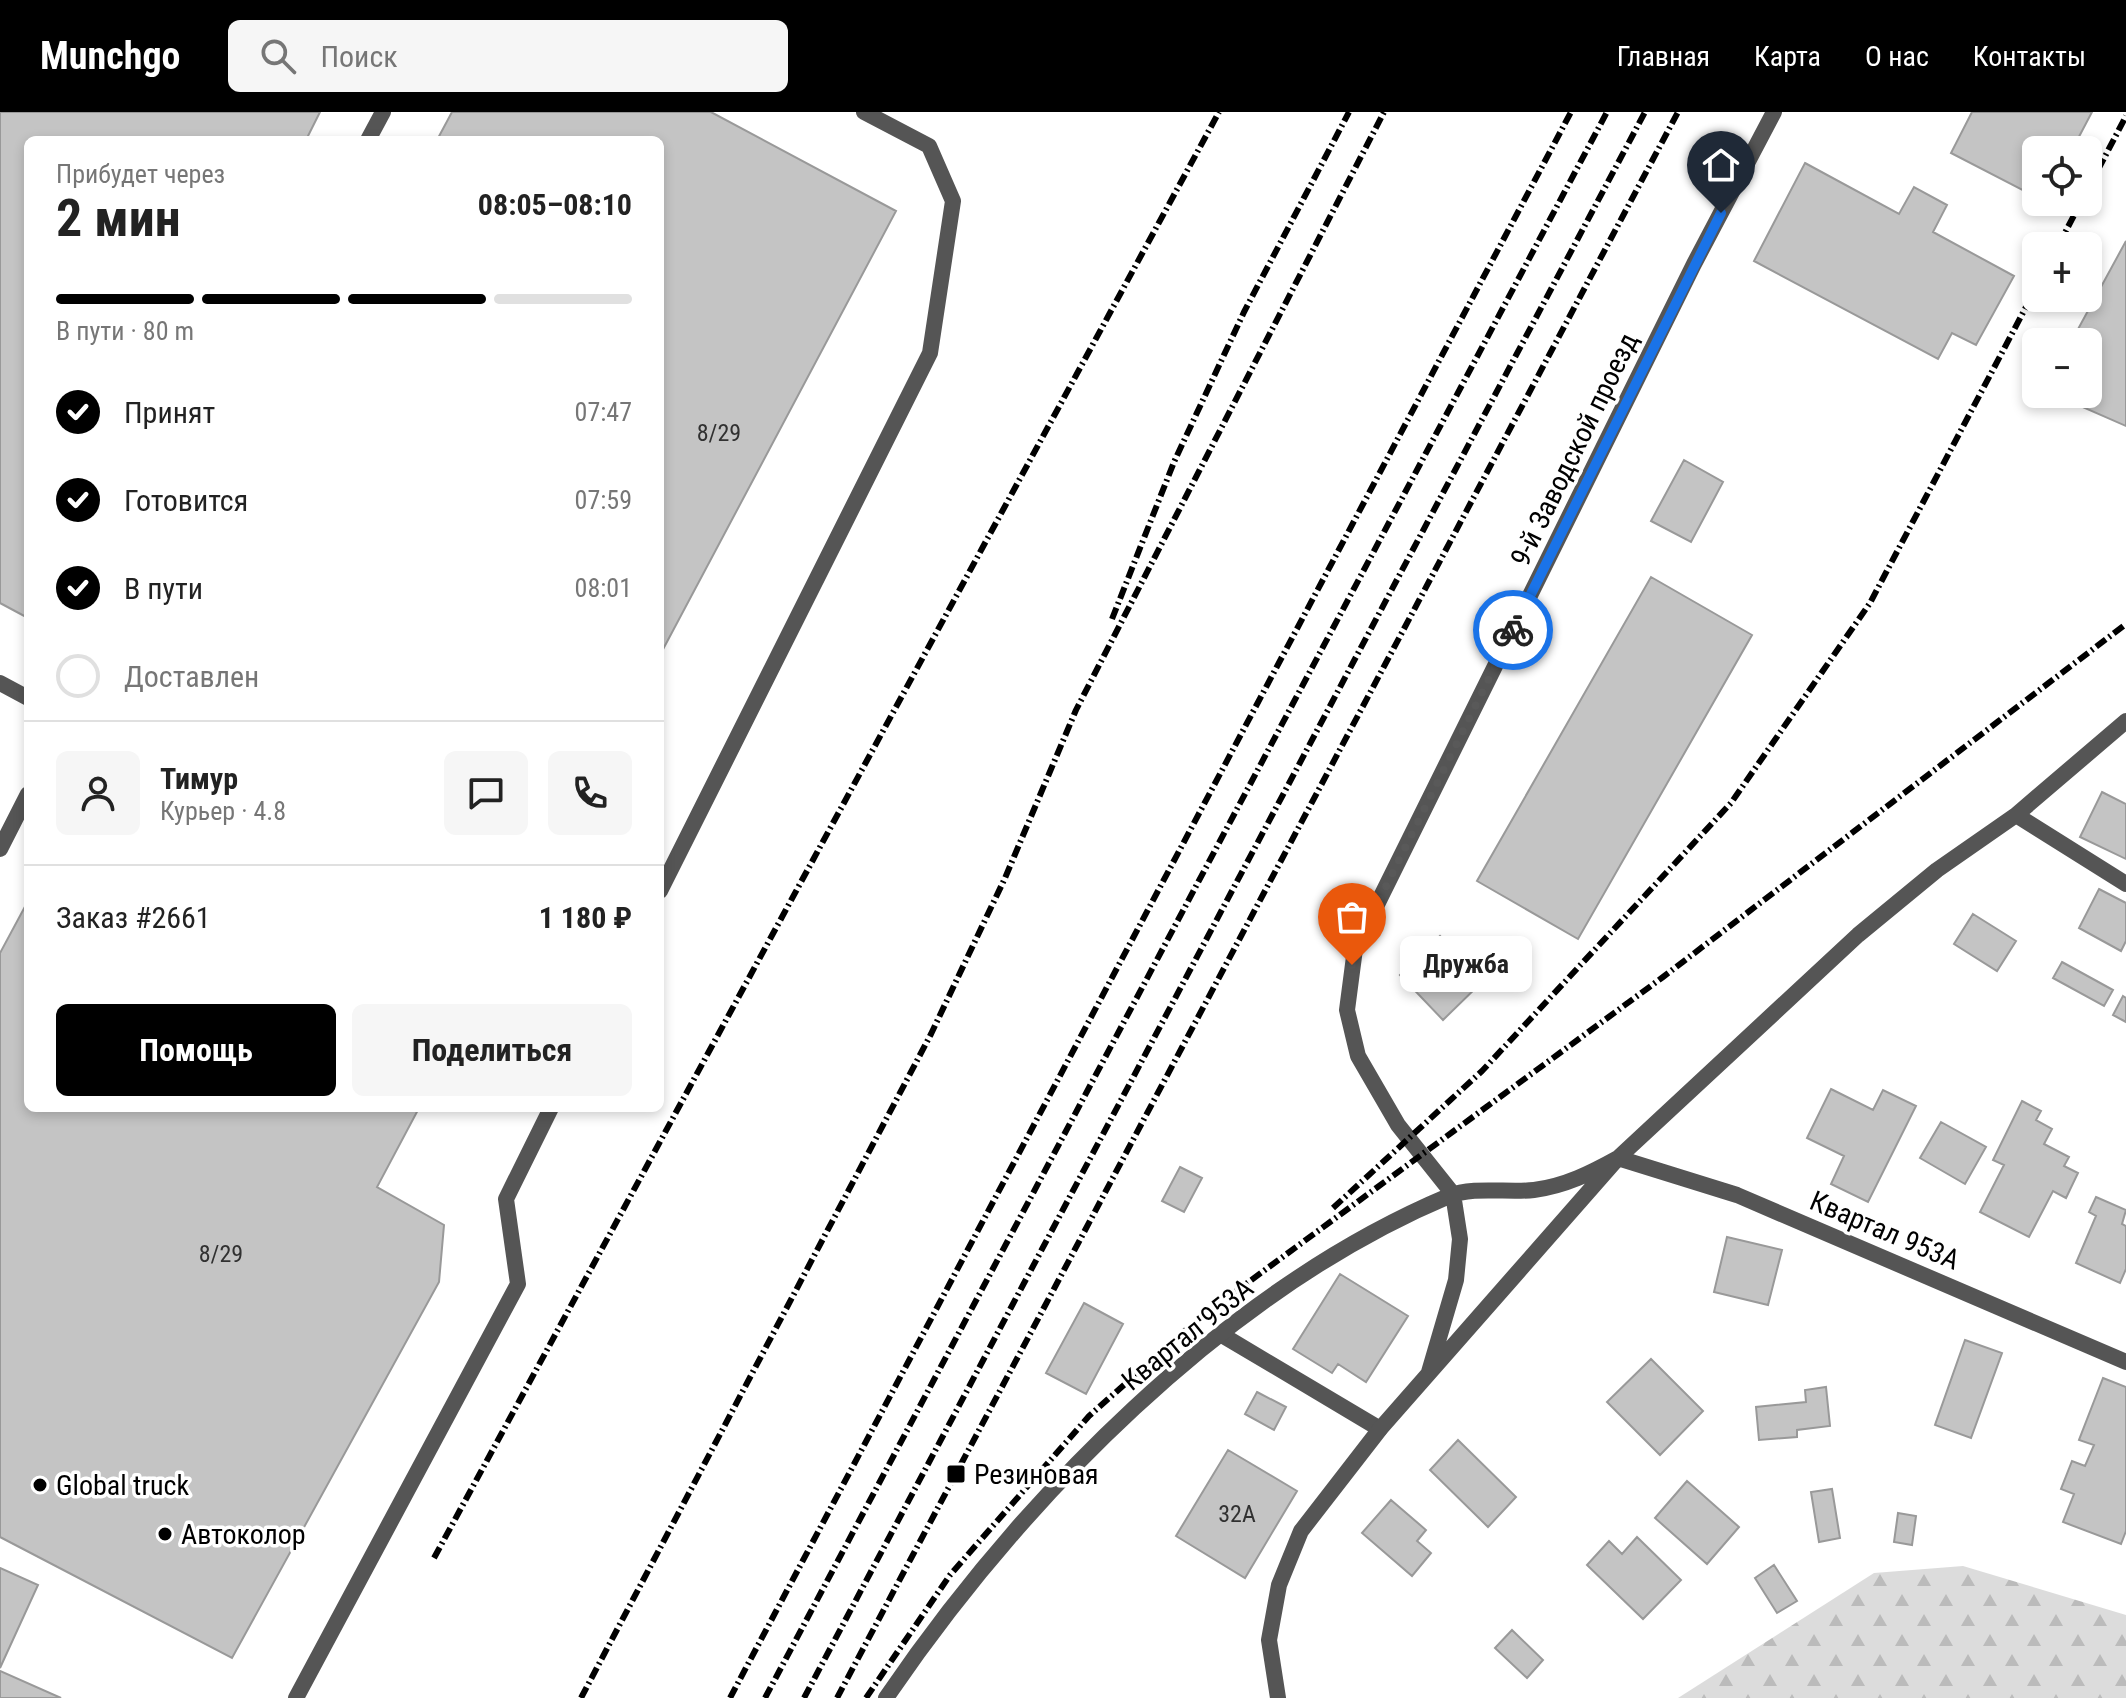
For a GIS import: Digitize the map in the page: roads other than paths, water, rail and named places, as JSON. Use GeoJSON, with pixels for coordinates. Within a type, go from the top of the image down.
{"type":"FeatureCollection","features":[{"type":"Feature","properties":{"kind":"street"},"geometry":{"type":"LineString","coordinates":[[370,136],[383,112]]}},
{"type":"Feature","properties":{"kind":"street"},"geometry":{"type":"LineString","coordinates":[[664,883],[930,353],[953,201],[929,146],[864,112]]}},
{"type":"Feature","properties":{"kind":"street","name":"9-й Заводской проезд"},"geometry":{"type":"LineString","coordinates":[[1453,1194],[1398,1125],[1358,1056],[1347,1010],[1355,949],[1694,264],[1774,112]]}},
{"type":"Feature","properties":{"kind":"street"},"geometry":{"type":"LineString","coordinates":[[0,683],[24,696]]}},
{"type":"Feature","properties":{"kind":"street","name":"Квартал 953А"},"geometry":{"type":"LineString","coordinates":[[1278,1698],[1269,1640],[1279,1585],[1301,1531],[1380,1429],[1429,1372],[1618,1158],[1858,935],[1937,870],[2016,815],[2126,721]]}},
{"type":"Feature","properties":{"kind":"street"},"geometry":{"type":"LineString","coordinates":[[0,849],[24,802]]}},
{"type":"Feature","properties":{"kind":"street"},"geometry":{"type":"LineString","coordinates":[[2016,815],[2126,884]]}},
{"type":"Feature","properties":{"kind":"street"},"geometry":{"type":"LineString","coordinates":[[296,1698],[518,1284],[506,1199],[549,1112]]}},
{"type":"Feature","properties":{"kind":"street","name":"Квартал 953А"},"geometry":{"type":"LineString","coordinates":[[886,1698],[1001,1547],[1090,1451],[1222,1335],[1332,1255],[1453,1194],[1535,1190],[1580,1179],[1618,1158],[1737,1195],[2126,1362]]}},
{"type":"Feature","properties":{"kind":"street"},"geometry":{"type":"LineString","coordinates":[[1429,1372],[1456,1280],[1460,1239],[1453,1194]]}},
{"type":"Feature","properties":{"kind":"street"},"geometry":{"type":"LineString","coordinates":[[1222,1335],[1380,1429]]}},
{"type":"Feature","properties":{"kind":"railway"},"geometry":{"type":"LineString","coordinates":[[434,1558],[1219,112]]}},
{"type":"Feature","properties":{"kind":"railway"},"geometry":{"type":"LineString","coordinates":[[1112,619],[1174,462],[1244,312],[1349,112]]}},
{"type":"Feature","properties":{"kind":"railway"},"geometry":{"type":"LineString","coordinates":[[581,1698],[931,1034],[1005,878],[1076,710],[1384,112]]}},
{"type":"Feature","properties":{"kind":"railway"},"geometry":{"type":"LineString","coordinates":[[730,1698],[1571,112]]}},
{"type":"Feature","properties":{"kind":"railway"},"geometry":{"type":"LineString","coordinates":[[765,1698],[1607,112]]}},
{"type":"Feature","properties":{"kind":"railway"},"geometry":{"type":"LineString","coordinates":[[804,1698],[1645,112]]}},
{"type":"Feature","properties":{"kind":"railway"},"geometry":{"type":"LineString","coordinates":[[837,1698],[1678,112]]}},
{"type":"Feature","properties":{"kind":"railway"},"geometry":{"type":"LineString","coordinates":[[2102,162],[2126,116]]}},
{"type":"Feature","properties":{"kind":"railway"},"geometry":{"type":"LineString","coordinates":[[2065,232],[2074,216]]}},
{"type":"Feature","properties":{"kind":"railway"},"geometry":{"type":"LineString","coordinates":[[1333,1208],[1482,1071],[1731,803],[1870,603],[2023,312]]}},
{"type":"Feature","properties":{"kind":"railway"},"geometry":{"type":"LineString","coordinates":[[866,1698],[950,1575],[1089,1416],[1197,1320],[1663,977],[2126,624]]}},
{"type":"Feature","properties":{"kind":"place","name":"Дружба"},"geometry":{"type":"Point","coordinates":[1352,965]}},
{"type":"Feature","properties":{"kind":"place","name":"Резиновая"},"geometry":{"type":"Point","coordinates":[956,1474]}},
{"type":"Feature","properties":{"kind":"place","name":"Global truck"},"geometry":{"type":"Point","coordinates":[40,1485]}},
{"type":"Feature","properties":{"kind":"place","name":"Автоколор"},"geometry":{"type":"Point","coordinates":[165,1534]}}]}
